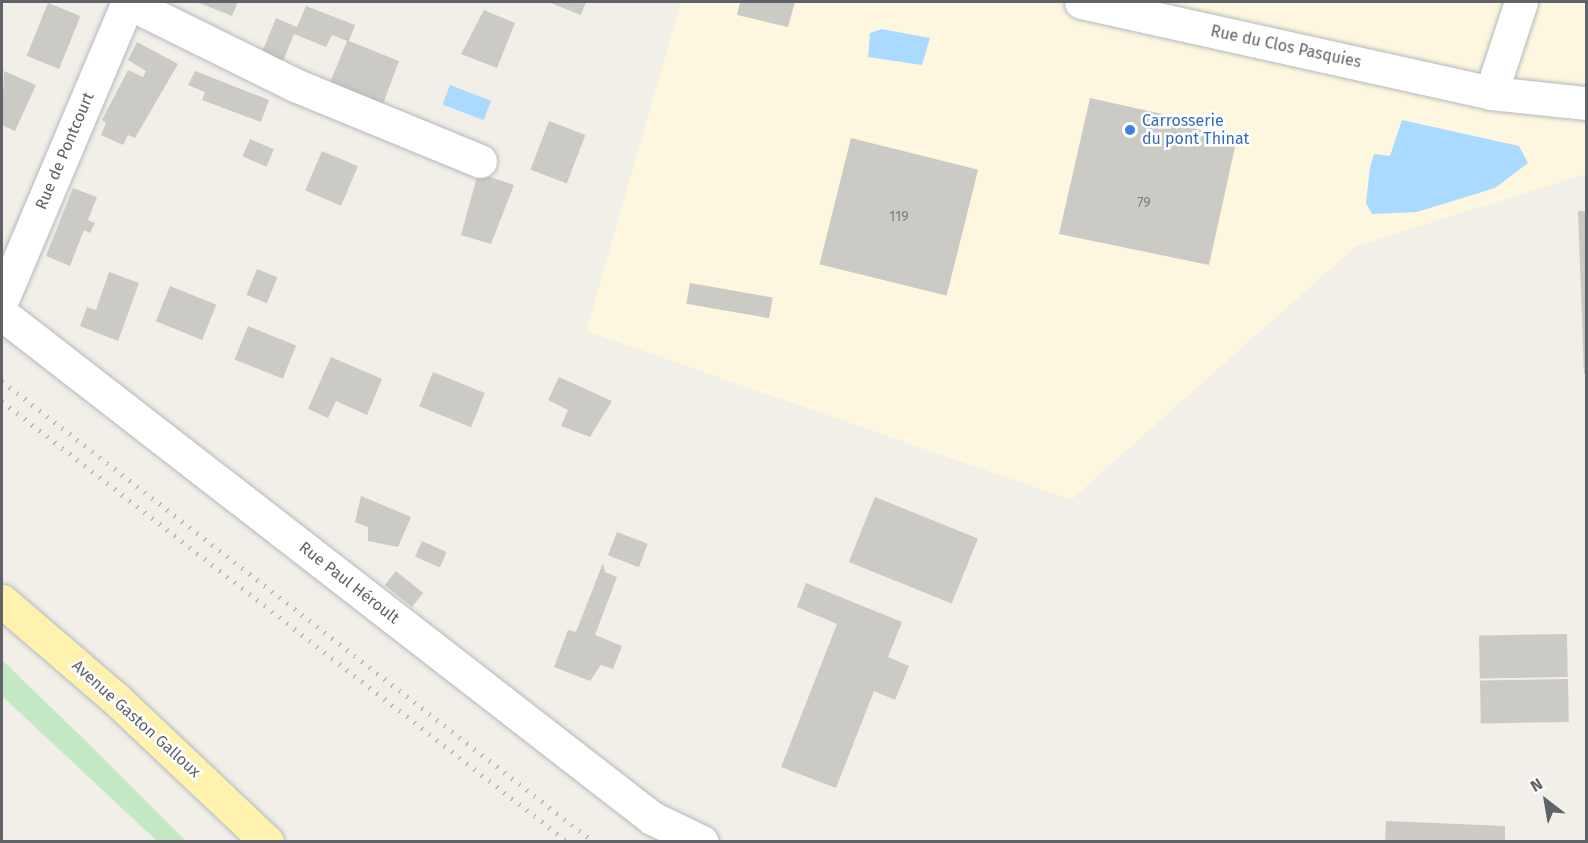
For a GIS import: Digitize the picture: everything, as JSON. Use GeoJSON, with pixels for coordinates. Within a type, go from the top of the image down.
{"type":"FeatureCollection","features":[{"type":"Feature","properties":{"kind":"main road","name":"Avenue Gaston Galloux"},"geometry":{"type":"LineString","coordinates":[[2,601],[214,789],[267,842]]}},
{"type":"Feature","properties":{"kind":"main road"},"geometry":{"type":"LineString","coordinates":[[214,789],[251,842]]}},
{"type":"Feature","properties":{"kind":"main road"},"geometry":{"type":"LineString","coordinates":[[214,789],[291,842]]}},
{"type":"Feature","properties":{"kind":"street","name":"Rue du Clos Pasquies"},"geometry":{"type":"LineString","coordinates":[[1081,2],[1491,93],[1587,103]]}},
{"type":"Feature","properties":{"kind":"street"},"geometry":{"type":"LineString","coordinates":[[1491,93],[1521,2]]}},
{"type":"Feature","properties":{"kind":"street"},"geometry":{"type":"LineString","coordinates":[[124,9],[470,166]]}},
{"type":"Feature","properties":{"kind":"street","name":"Rue de Pontcourt"},"geometry":{"type":"LineString","coordinates":[[2,300],[124,9]]}},
{"type":"Feature","properties":{"kind":"street","name":"Rue Paul Héroult"},"geometry":{"type":"LineString","coordinates":[[2,314],[652,818],[702,842]]}},
{"type":"Feature","properties":{"kind":"shaded area"},"geometry":{"type":"Polygon","coordinates":[[[681,2],[1586,2],[1586,174],[1356,246],[1071,500],[586,331],[681,2]]]}},
{"type":"Feature","properties":{"kind":"green space"},"geometry":{"type":"Polygon","coordinates":[[[2,660],[186,841],[157,841],[2,696],[2,660]]]}},
{"type":"Feature","properties":{"kind":"water"},"geometry":{"type":"Polygon","coordinates":[[[882,29],[930,38],[922,65],[868,57],[870,33],[882,29]]]}},
{"type":"Feature","properties":{"kind":"water"},"geometry":{"type":"Polygon","coordinates":[[[450,85],[491,101],[484,120],[442,105],[450,85]]]}},
{"type":"Feature","properties":{"kind":"water"},"geometry":{"type":"Polygon","coordinates":[[[1402,120],[1519,146],[1528,163],[1495,188],[1417,212],[1372,214],[1366,203],[1370,167],[1374,154],[1390,156],[1402,120]]]}},
{"type":"Feature","properties":{"kind":"building"},"geometry":{"type":"Polygon","coordinates":[[[197,2],[238,2],[232,16],[197,2]]]}},
{"type":"Feature","properties":{"kind":"building"},"geometry":{"type":"Polygon","coordinates":[[[548,2],[586,2],[581,15],[548,2]]]}},
{"type":"Feature","properties":{"kind":"building"},"geometry":{"type":"Polygon","coordinates":[[[740,2],[795,2],[788,27],[737,15],[740,2]]]}},
{"type":"Feature","properties":{"kind":"building"},"geometry":{"type":"Polygon","coordinates":[[[48,3],[80,16],[59,69],[27,56],[48,3]]]}},
{"type":"Feature","properties":{"kind":"building"},"geometry":{"type":"Polygon","coordinates":[[[306,6],[355,25],[349,41],[399,61],[380,112],[327,90],[347,41],[332,35],[326,47],[294,34],[279,71],[258,62],[276,18],[297,27],[306,6]]]}},
{"type":"Feature","properties":{"kind":"building"},"geometry":{"type":"Polygon","coordinates":[[[484,10],[515,23],[497,68],[461,54],[484,10]]]}},
{"type":"Feature","properties":{"kind":"building"},"geometry":{"type":"Polygon","coordinates":[[[137,42],[178,64],[135,138],[128,135],[123,145],[101,135],[106,123],[102,120],[128,70],[143,77],[146,71],[128,60],[137,42]]]}},
{"type":"Feature","properties":{"kind":"building"},"geometry":{"type":"Polygon","coordinates":[[[4,71],[36,85],[15,131],[2,125],[4,71]]]}},
{"type":"Feature","properties":{"kind":"building"},"geometry":{"type":"Polygon","coordinates":[[[195,71],[269,100],[261,122],[202,100],[205,92],[188,85],[195,71]]]}},
{"type":"Feature","properties":{"kind":"building"},"geometry":{"type":"Polygon","coordinates":[[[1090,98],[1189,120],[1188,127],[1237,138],[1209,265],[1059,234],[1090,98]]]}},
{"type":"Feature","properties":{"kind":"building"},"geometry":{"type":"Polygon","coordinates":[[[549,121],[585,135],[567,184],[530,170],[549,121]]]}},
{"type":"Feature","properties":{"kind":"building"},"geometry":{"type":"Polygon","coordinates":[[[851,138],[978,170],[947,296],[820,264],[851,138]]]}},
{"type":"Feature","properties":{"kind":"building"},"geometry":{"type":"Polygon","coordinates":[[[250,139],[274,149],[267,167],[243,156],[250,139]]]}},
{"type":"Feature","properties":{"kind":"building"},"geometry":{"type":"Polygon","coordinates":[[[322,151],[358,166],[341,206],[305,191],[322,151]]]}},
{"type":"Feature","properties":{"kind":"building"},"geometry":{"type":"Polygon","coordinates":[[[478,173],[514,185],[491,244],[461,235],[478,173]]]}},
{"type":"Feature","properties":{"kind":"building"},"geometry":{"type":"Polygon","coordinates":[[[73,188],[97,197],[88,220],[95,223],[90,233],[84,230],[70,266],[46,256],[73,188]]]}},
{"type":"Feature","properties":{"kind":"building"},"geometry":{"type":"Polygon","coordinates":[[[1578,211],[1586,211],[1586,374],[1584,374],[1578,211]]]}},
{"type":"Feature","properties":{"kind":"building"},"geometry":{"type":"Polygon","coordinates":[[[257,269],[277,277],[267,303],[247,295],[257,269]]]}},
{"type":"Feature","properties":{"kind":"building"},"geometry":{"type":"Polygon","coordinates":[[[109,272],[139,283],[118,341],[80,326],[87,307],[96,310],[109,272]]]}},
{"type":"Feature","properties":{"kind":"building"},"geometry":{"type":"Polygon","coordinates":[[[690,283],[773,298],[769,318],[686,304],[690,283]]]}},
{"type":"Feature","properties":{"kind":"building"},"geometry":{"type":"Polygon","coordinates":[[[170,286],[216,305],[202,340],[156,321],[170,286]]]}},
{"type":"Feature","properties":{"kind":"building"},"geometry":{"type":"Polygon","coordinates":[[[248,326],[296,345],[283,379],[235,359],[248,326]]]}},
{"type":"Feature","properties":{"kind":"building"},"geometry":{"type":"Polygon","coordinates":[[[331,357],[382,379],[367,415],[336,401],[328,418],[308,409],[331,357]]]}},
{"type":"Feature","properties":{"kind":"building"},"geometry":{"type":"Polygon","coordinates":[[[433,372],[485,393],[471,427],[419,406],[433,372]]]}},
{"type":"Feature","properties":{"kind":"building"},"geometry":{"type":"Polygon","coordinates":[[[559,377],[612,401],[590,437],[561,426],[568,410],[548,400],[559,377]]]}},
{"type":"Feature","properties":{"kind":"building"},"geometry":{"type":"Polygon","coordinates":[[[361,496],[411,517],[398,547],[368,541],[368,527],[355,522],[361,496]]]}},
{"type":"Feature","properties":{"kind":"building"},"geometry":{"type":"Polygon","coordinates":[[[875,497],[978,539],[952,603],[849,562],[875,497]]]}},
{"type":"Feature","properties":{"kind":"building"},"geometry":{"type":"Polygon","coordinates":[[[617,532],[648,544],[639,567],[608,555],[617,532]]]}},
{"type":"Feature","properties":{"kind":"building"},"geometry":{"type":"Polygon","coordinates":[[[422,541],[447,552],[440,568],[415,557],[422,541]]]}},
{"type":"Feature","properties":{"kind":"building"},"geometry":{"type":"Polygon","coordinates":[[[603,563],[605,572],[617,577],[595,635],[622,646],[613,669],[601,665],[590,681],[554,667],[568,630],[576,632],[603,563]]]}},
{"type":"Feature","properties":{"kind":"building"},"geometry":{"type":"Polygon","coordinates":[[[396,571],[423,593],[412,607],[385,585],[396,571]]]}},
{"type":"Feature","properties":{"kind":"building"},"geometry":{"type":"Polygon","coordinates":[[[806,583],[902,622],[888,657],[909,666],[895,700],[874,691],[836,788],[781,767],[837,624],[797,607],[806,583]]]}},
{"type":"Feature","properties":{"kind":"building"},"geometry":{"type":"Polygon","coordinates":[[[1567,634],[1568,677],[1480,679],[1479,636],[1567,634]]]}},
{"type":"Feature","properties":{"kind":"building"},"geometry":{"type":"Polygon","coordinates":[[[1568,679],[1569,722],[1481,724],[1480,681],[1568,679]]]}},
{"type":"Feature","properties":{"kind":"building"},"geometry":{"type":"Polygon","coordinates":[[[1386,821],[1505,826],[1505,842],[1385,842],[1386,821]]]}},
{"type":"Feature","properties":{"kind":"railway"},"geometry":{"type":"LineString","coordinates":[[2,381],[594,842]]}},
{"type":"Feature","properties":{"kind":"railway"},"geometry":{"type":"LineString","coordinates":[[2,401],[568,842]]}},
{"type":"Feature","properties":{"kind":"place","name":"Carrosserie du pont Thinat"},"geometry":{"type":"Point","coordinates":[1130,130]}}]}
